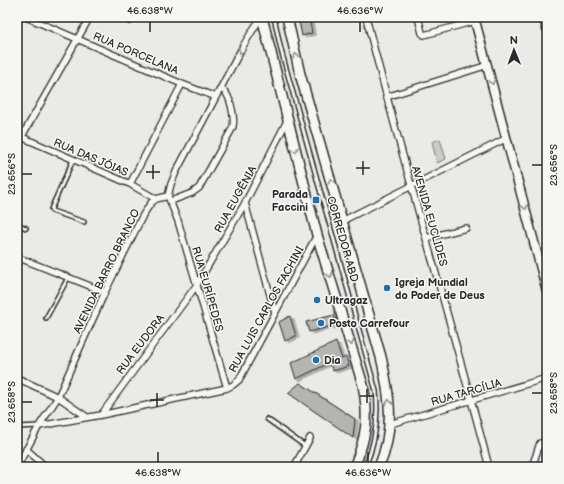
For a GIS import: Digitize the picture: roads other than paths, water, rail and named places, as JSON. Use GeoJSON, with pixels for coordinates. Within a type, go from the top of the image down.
{"type":"FeatureCollection","features":[{"type":"Feature","properties":{"kind":"highway"},"geometry":{"type":"LineString","coordinates":[[546,17],[547,27]]}},
{"type":"Feature","properties":{"kind":"main road"},"geometry":{"type":"LineString","coordinates":[[261,17],[317,235],[364,385],[367,406],[367,428],[360,453],[354,467]]}},
{"type":"Feature","properties":{"kind":"main road"},"geometry":{"type":"LineString","coordinates":[[287,17],[300,74],[381,357],[389,397],[390,424],[380,466]]}},
{"type":"Feature","properties":{"kind":"street","name":"RUA PORCELANA"},"geometry":{"type":"LineString","coordinates":[[26,17],[182,84],[216,97]]}},
{"type":"Feature","properties":{"kind":"street"},"geometry":{"type":"LineString","coordinates":[[17,145],[19,136],[90,17]]}},
{"type":"Feature","properties":{"kind":"street"},"geometry":{"type":"LineString","coordinates":[[170,198],[171,184],[176,172],[220,89],[261,17]]}},
{"type":"Feature","properties":{"kind":"street","name":"AVENIDA EUCLIDES"},"geometry":{"type":"LineString","coordinates":[[366,17],[386,97],[472,400],[489,467]]}},
{"type":"Feature","properties":{"kind":"street"},"geometry":{"type":"LineString","coordinates":[[418,17],[422,33],[424,35],[475,19],[547,291]]}},
{"type":"Feature","properties":{"kind":"street"},"geometry":{"type":"LineString","coordinates":[[386,97],[488,65]]}},
{"type":"Feature","properties":{"kind":"street"},"geometry":{"type":"LineString","coordinates":[[130,184],[182,84]]}},
{"type":"Feature","properties":{"kind":"street"},"geometry":{"type":"LineString","coordinates":[[156,199],[170,198],[192,193],[199,188],[234,125],[234,116],[226,93],[220,89]]}},
{"type":"Feature","properties":{"kind":"street","name":"RUA EUGÊNIA"},"geometry":{"type":"LineString","coordinates":[[196,286],[245,203],[287,121]]}},
{"type":"Feature","properties":{"kind":"street","name":"RUA DAS JÓIAS"},"geometry":{"type":"LineString","coordinates":[[19,136],[130,184],[156,199]]}},
{"type":"Feature","properties":{"kind":"street"},"geometry":{"type":"LineString","coordinates":[[342,221],[507,138]]}},
{"type":"Feature","properties":{"kind":"street","name":"RUA EURÍPEDES"},"geometry":{"type":"LineString","coordinates":[[170,198],[227,388]]}},
{"type":"Feature","properties":{"kind":"street","name":"AVENIDA BARRO BRANCO"},"geometry":{"type":"LineString","coordinates":[[39,426],[58,397],[105,292],[143,215],[148,206],[156,199]]}},
{"type":"Feature","properties":{"kind":"street"},"geometry":{"type":"LineString","coordinates":[[245,203],[275,313]]}},
{"type":"Feature","properties":{"kind":"street"},"geometry":{"type":"LineString","coordinates":[[426,238],[466,228]]}},
{"type":"Feature","properties":{"kind":"street","name":"RUA LUIS CARLOS FACHINI"},"geometry":{"type":"LineString","coordinates":[[39,426],[101,415],[227,388],[233,385],[239,380],[317,235]]}},
{"type":"Feature","properties":{"kind":"street"},"geometry":{"type":"LineString","coordinates":[[17,257],[105,292]]}},
{"type":"Feature","properties":{"kind":"street","name":"RUA EUDORA"},"geometry":{"type":"LineString","coordinates":[[101,415],[196,286]]}},
{"type":"Feature","properties":{"kind":"street"},"geometry":{"type":"LineString","coordinates":[[17,378],[58,397],[87,417]]}},
{"type":"Feature","properties":{"kind":"street","name":"RUA TARCÍLIA"},"geometry":{"type":"LineString","coordinates":[[390,424],[547,378]]}},
{"type":"Feature","properties":{"kind":"street"},"geometry":{"type":"LineString","coordinates":[[17,467],[39,426]]}},
{"type":"Feature","properties":{"kind":"street"},"geometry":{"type":"LineString","coordinates":[[294,467],[310,438]]}},
{"type":"Feature","properties":{"kind":"street"},"geometry":{"type":"LineString","coordinates":[[532,467],[540,443]]}},
{"type":"Feature","properties":{"kind":"street"},"geometry":{"type":"LineString","coordinates":[[26,449],[46,467]]}},
{"type":"Feature","properties":{"kind":"lane"},"geometry":{"type":"LineString","coordinates":[[118,17],[130,22]]}},
{"type":"Feature","properties":{"kind":"lane","name":"CORREDOR ABD"},"geometry":{"type":"LineString","coordinates":[[274,17],[281,50],[376,391],[378,415],[377,427],[372,450],[365,467]]}},
{"type":"Feature","properties":{"kind":"lane"},"geometry":{"type":"LineString","coordinates":[[74,160],[51,209],[52,211],[84,222]]}},
{"type":"Feature","properties":{"kind":"lane"},"geometry":{"type":"LineString","coordinates":[[17,224],[26,228]]}},
{"type":"Feature","properties":{"kind":"lane"},"geometry":{"type":"LineString","coordinates":[[46,318],[69,278]]}},
{"type":"Feature","properties":{"kind":"lane"},"geometry":{"type":"LineString","coordinates":[[267,419],[306,446]]}},
{"type":"Feature","properties":{"kind":"lane"},"geometry":{"type":"LineString","coordinates":[[17,427],[39,426]]}},
{"type":"Feature","properties":{"kind":"place","name":"Parada Faccini"},"geometry":{"type":"Point","coordinates":[316,200]}},
{"type":"Feature","properties":{"kind":"place","name":"Igreja Mundial do Poder de Deus"},"geometry":{"type":"Point","coordinates":[387,288]}},
{"type":"Feature","properties":{"kind":"place","name":"Ultragaz"},"geometry":{"type":"Point","coordinates":[317,300]}},
{"type":"Feature","properties":{"kind":"place","name":"Posto Carrefour"},"geometry":{"type":"Point","coordinates":[321,323]}},
{"type":"Feature","properties":{"kind":"place","name":"Dia"},"geometry":{"type":"Point","coordinates":[316,360]}}]}
